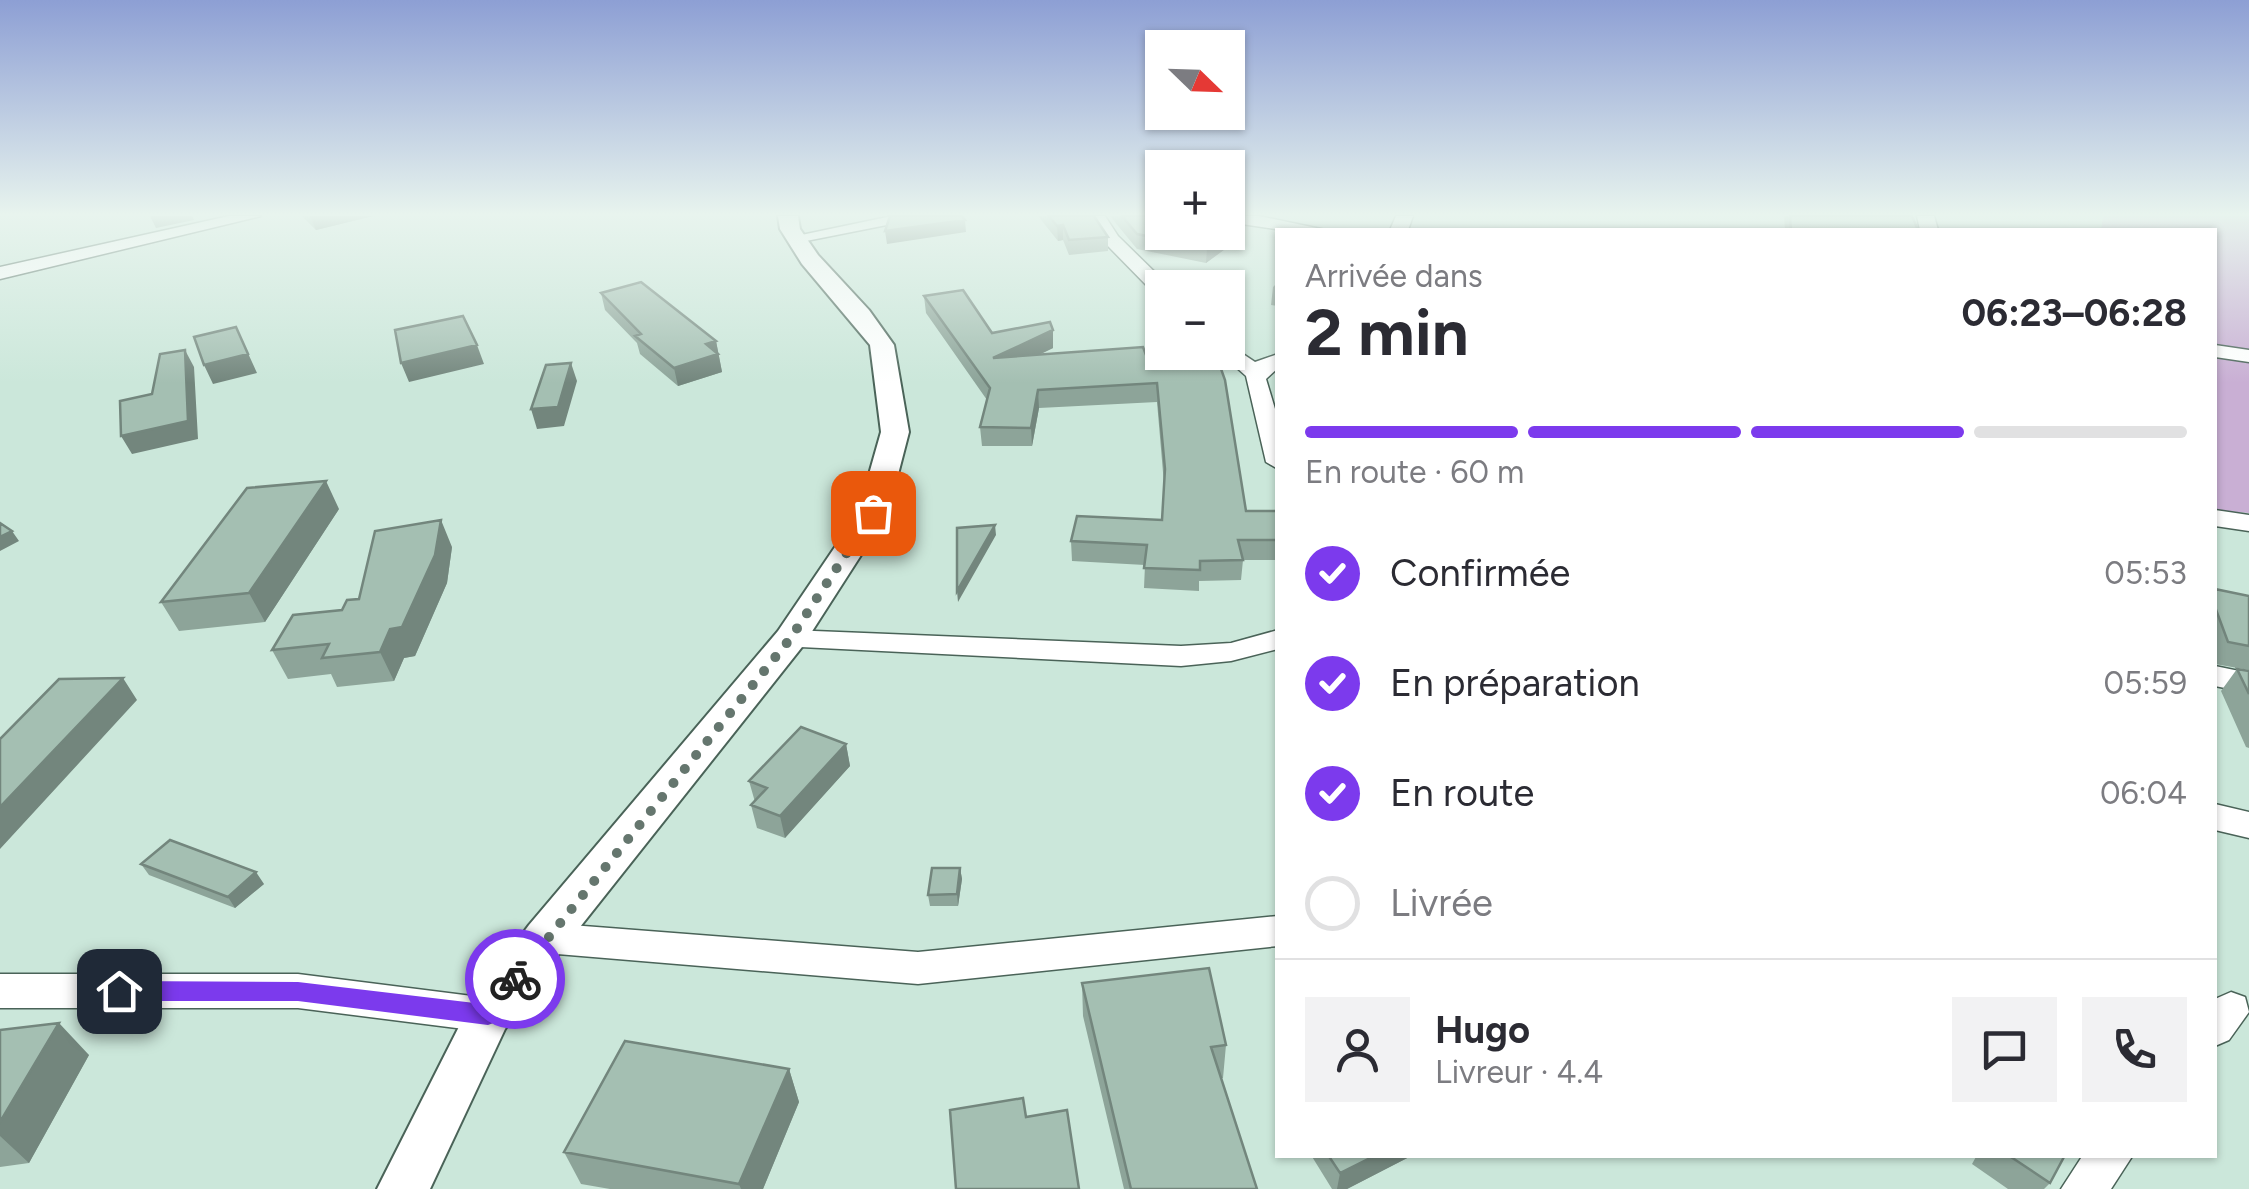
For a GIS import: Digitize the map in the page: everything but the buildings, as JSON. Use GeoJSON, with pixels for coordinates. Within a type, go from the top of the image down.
{"type":"FeatureCollection","features":[{"type":"Feature","properties":{"kind":"street"},"geometry":{"type":"LineString","coordinates":[[403,1189],[488,1015],[545,938],[790,639],[873,513],[894,432],[882,345],[826,271]]}},
{"type":"Feature","properties":{"kind":"street"},"geometry":{"type":"LineString","coordinates":[[2217,351],[2249,356]]}},
{"type":"Feature","properties":{"kind":"street"},"geometry":{"type":"LineString","coordinates":[[1256,374],[1275,362]]}},
{"type":"Feature","properties":{"kind":"street"},"geometry":{"type":"LineString","coordinates":[[1245,365],[1256,374],[1275,450]]}},
{"type":"Feature","properties":{"kind":"street"},"geometry":{"type":"LineString","coordinates":[[2217,518],[2249,522]]}},
{"type":"Feature","properties":{"kind":"street"},"geometry":{"type":"LineString","coordinates":[[790,639],[1181,656],[1231,652],[1275,641]]}},
{"type":"Feature","properties":{"kind":"street"},"geometry":{"type":"LineString","coordinates":[[2217,676],[2249,682]]}},
{"type":"Feature","properties":{"kind":"street"},"geometry":{"type":"LineString","coordinates":[[2217,817],[2249,824]]}},
{"type":"Feature","properties":{"kind":"street"},"geometry":{"type":"LineString","coordinates":[[545,938],[918,968],[1275,931]]}},
{"type":"Feature","properties":{"kind":"street"},"geometry":{"type":"LineString","coordinates":[[0,990],[298,992],[488,1015]]}},
{"type":"Feature","properties":{"kind":"street"},"geometry":{"type":"LineString","coordinates":[[2082,1189],[2108,1158]]}},
{"type":"Feature","properties":{"kind":"shaded area"},"geometry":{"type":"Polygon","coordinates":[[[2217,271],[2249,271],[2249,513],[2217,510],[2217,271]]]}},
{"type":"Feature","properties":{"kind":"way so far"},"geometry":{"type":"LineString","coordinates":[[515,979],[790,639],[873,513]]}},
{"type":"Feature","properties":{"kind":"route"},"geometry":{"type":"LineString","coordinates":[[119,991],[298,992],[488,1015],[515,979]]}}]}
